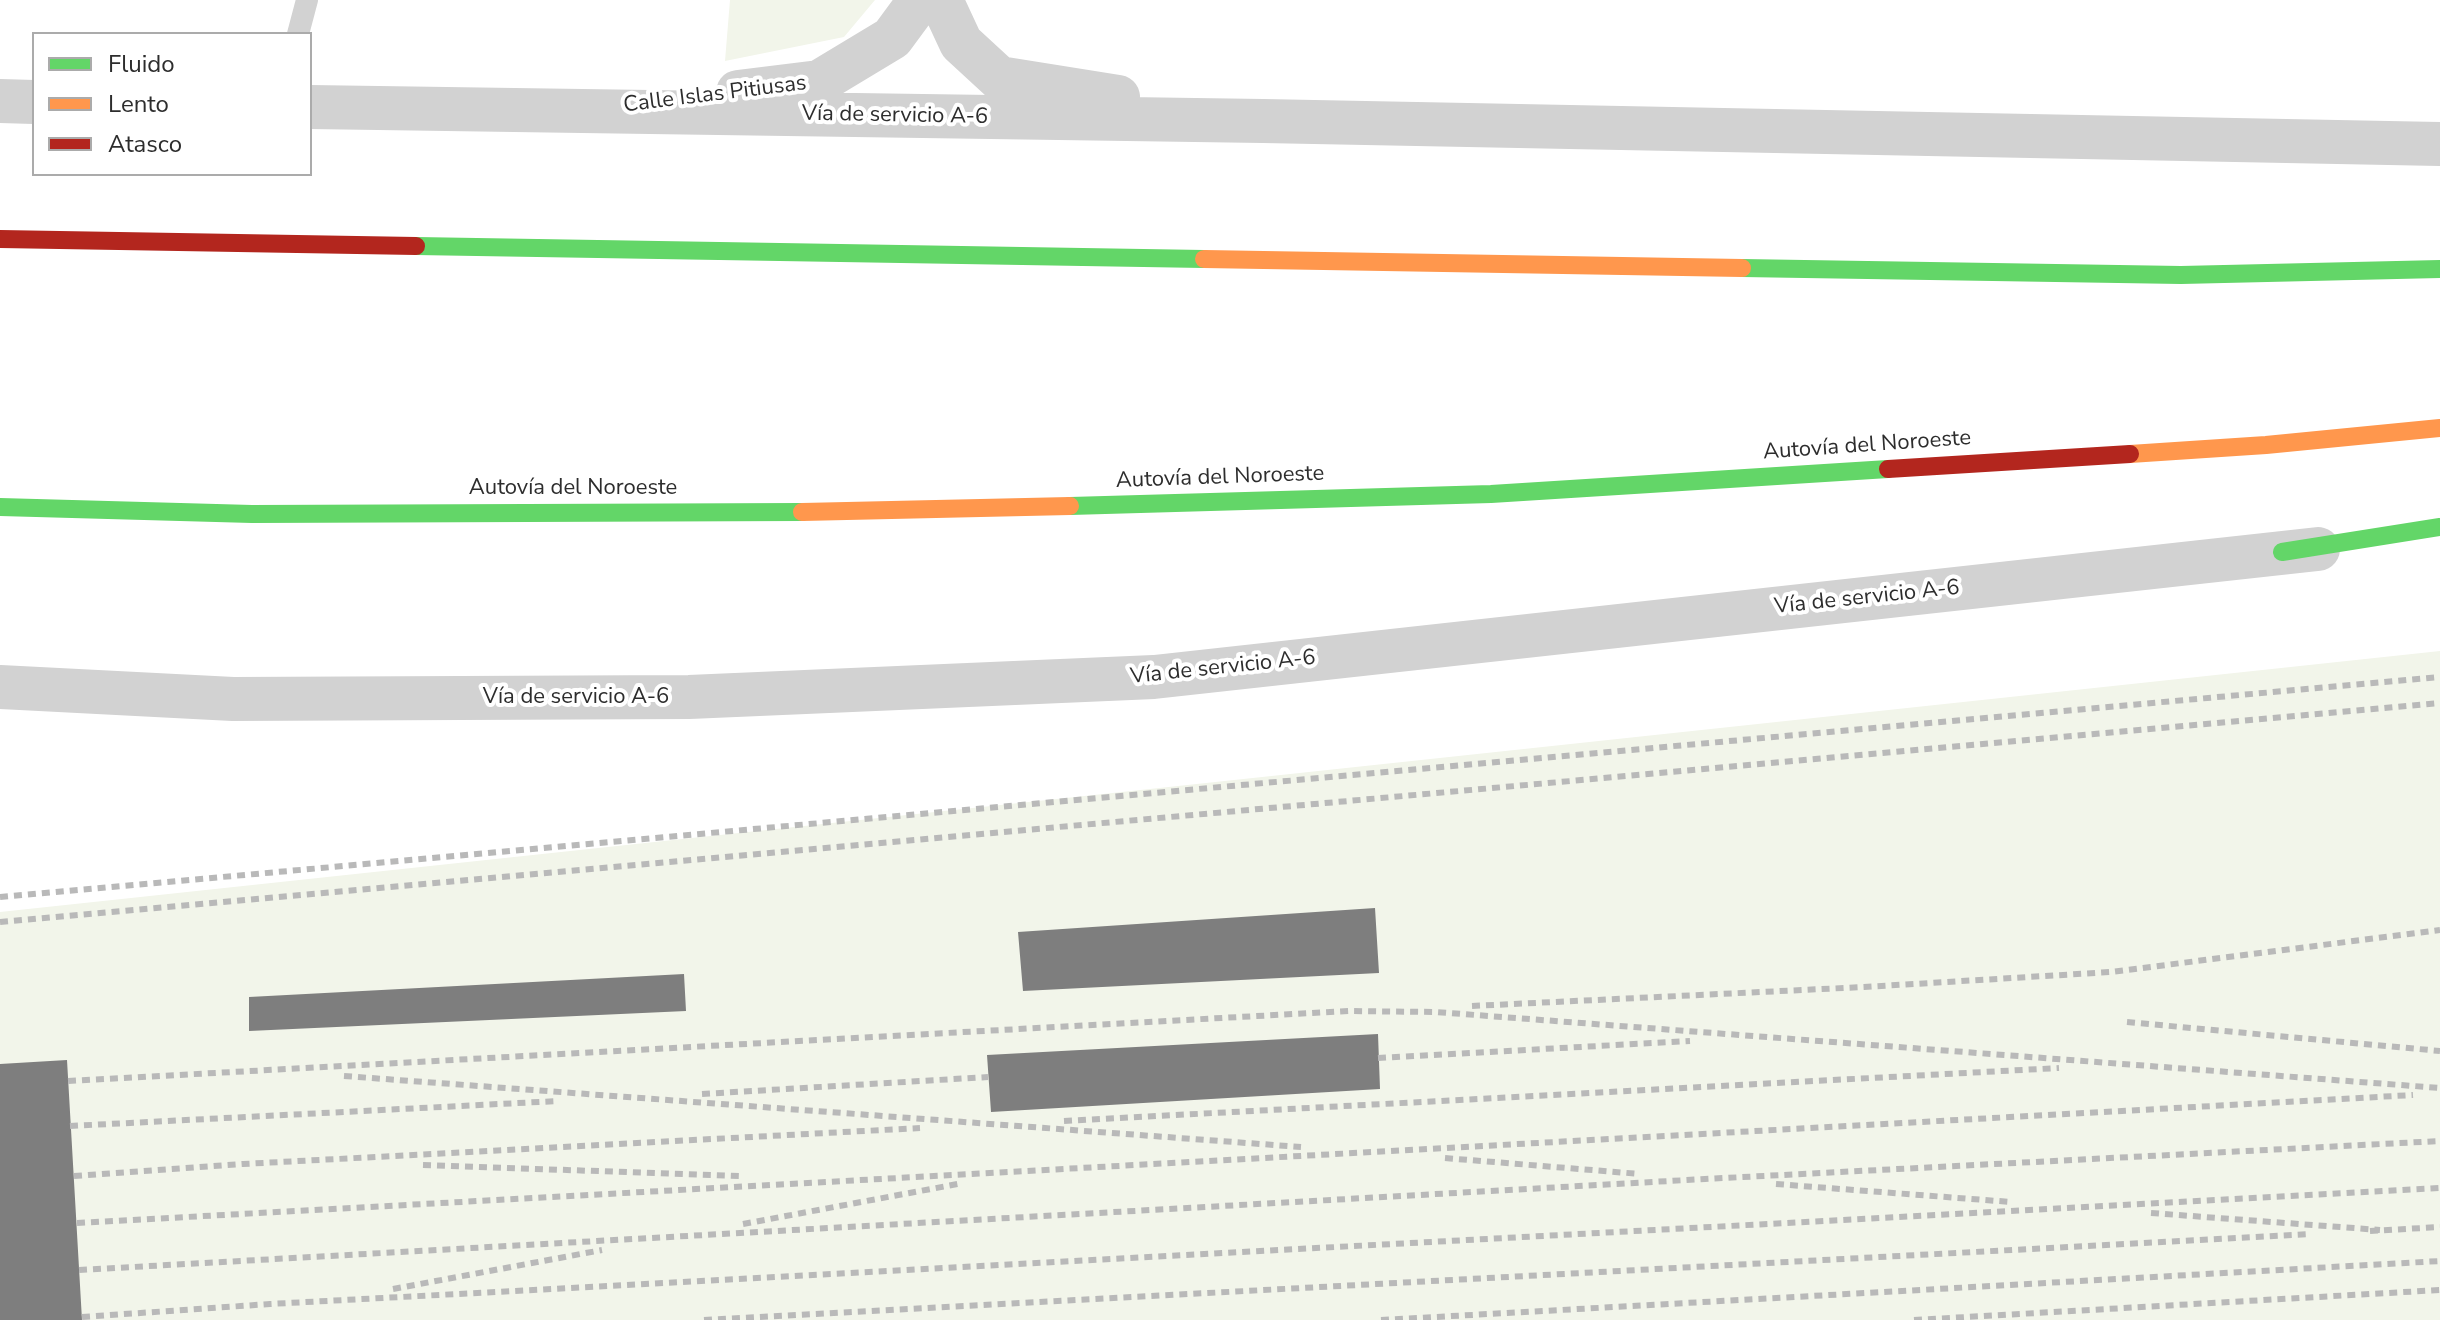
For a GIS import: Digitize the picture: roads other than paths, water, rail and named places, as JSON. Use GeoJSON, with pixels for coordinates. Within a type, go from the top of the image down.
{"type":"FeatureCollection","features":[{"type":"Feature","properties":{"kind":"highway"},"geometry":{"type":"LineString","coordinates":[[0,239],[2181,275],[2440,269]]}},
{"type":"Feature","properties":{"kind":"highway","name":"Autovía del Noroeste"},"geometry":{"type":"LineString","coordinates":[[0,507],[252,514],[864,512],[1491,494],[2266,445],[2440,428]]}},
{"type":"Feature","properties":{"kind":"highway"},"geometry":{"type":"LineString","coordinates":[[2282,552],[2440,527]]}},
{"type":"Feature","properties":{"kind":"street","name":"Calle Islas Pitiusas"},"geometry":{"type":"LineString","coordinates":[[575,112],[819,82],[892,38],[920,0]]}},
{"type":"Feature","properties":{"kind":"street"},"geometry":{"type":"LineString","coordinates":[[941,0],[961,43],[999,78],[1263,121]]}},
{"type":"Feature","properties":{"kind":"street"},"geometry":{"type":"LineString","coordinates":[[0,101],[32,102]]}},
{"type":"Feature","properties":{"kind":"street","name":"Vía de servicio A-6"},"geometry":{"type":"LineString","coordinates":[[312,107],[1263,121],[2440,144]]}},
{"type":"Feature","properties":{"kind":"street","name":"Vía de servicio A-6"},"geometry":{"type":"LineString","coordinates":[[0,687],[233,699],[673,697],[1154,677],[2440,537]]}},
{"type":"Feature","properties":{"kind":"lane"},"geometry":{"type":"LineString","coordinates":[[299,32],[307,0]]}},
{"type":"Feature","properties":{"kind":"railway"},"geometry":{"type":"LineString","coordinates":[[0,897],[2440,677]]}},
{"type":"Feature","properties":{"kind":"railway"},"geometry":{"type":"LineString","coordinates":[[0,922],[2440,703]]}},
{"type":"Feature","properties":{"kind":"railway"},"geometry":{"type":"LineString","coordinates":[[1472,1006],[2111,972],[2440,930]]}},
{"type":"Feature","properties":{"kind":"railway"},"geometry":{"type":"LineString","coordinates":[[68,1081],[1349,1011],[1436,1012],[2440,1088]]}},
{"type":"Feature","properties":{"kind":"railway"},"geometry":{"type":"LineString","coordinates":[[2127,1022],[2440,1051]]}},
{"type":"Feature","properties":{"kind":"railway"},"geometry":{"type":"LineString","coordinates":[[1378,1058],[1690,1041]]}},
{"type":"Feature","properties":{"kind":"railway"},"geometry":{"type":"LineString","coordinates":[[1064,1121],[2059,1068]]}},
{"type":"Feature","properties":{"kind":"railway"},"geometry":{"type":"LineString","coordinates":[[344,1076],[1301,1147]]}},
{"type":"Feature","properties":{"kind":"railway"},"geometry":{"type":"LineString","coordinates":[[702,1094],[988,1077]]}},
{"type":"Feature","properties":{"kind":"railway"},"geometry":{"type":"LineString","coordinates":[[77,1223],[2413,1095]]}},
{"type":"Feature","properties":{"kind":"railway"},"geometry":{"type":"LineString","coordinates":[[70,1126],[558,1101]]}},
{"type":"Feature","properties":{"kind":"railway"},"geometry":{"type":"LineString","coordinates":[[74,1176],[243,1164],[920,1128]]}},
{"type":"Feature","properties":{"kind":"railway"},"geometry":{"type":"LineString","coordinates":[[79,1270],[2440,1141]]}},
{"type":"Feature","properties":{"kind":"railway"},"geometry":{"type":"LineString","coordinates":[[1445,1158],[1640,1174]]}},
{"type":"Feature","properties":{"kind":"railway"},"geometry":{"type":"LineString","coordinates":[[423,1165],[739,1176]]}},
{"type":"Feature","properties":{"kind":"railway"},"geometry":{"type":"LineString","coordinates":[[743,1224],[963,1183]]}},
{"type":"Feature","properties":{"kind":"railway"},"geometry":{"type":"LineString","coordinates":[[1776,1184],[2011,1202]]}},
{"type":"Feature","properties":{"kind":"railway"},"geometry":{"type":"LineString","coordinates":[[82,1317],[270,1304],[2440,1188]]}},
{"type":"Feature","properties":{"kind":"railway"},"geometry":{"type":"LineString","coordinates":[[2151,1213],[2380,1230]]}},
{"type":"Feature","properties":{"kind":"railway"},"geometry":{"type":"LineString","coordinates":[[2370,1231],[2440,1227]]}},
{"type":"Feature","properties":{"kind":"railway"},"geometry":{"type":"LineString","coordinates":[[704,1320],[2310,1234]]}},
{"type":"Feature","properties":{"kind":"railway"},"geometry":{"type":"LineString","coordinates":[[393,1289],[602,1250]]}},
{"type":"Feature","properties":{"kind":"railway"},"geometry":{"type":"LineString","coordinates":[[1381,1320],[2440,1261]]}},
{"type":"Feature","properties":{"kind":"railway"},"geometry":{"type":"LineString","coordinates":[[1914,1320],[2440,1290]]}}]}
